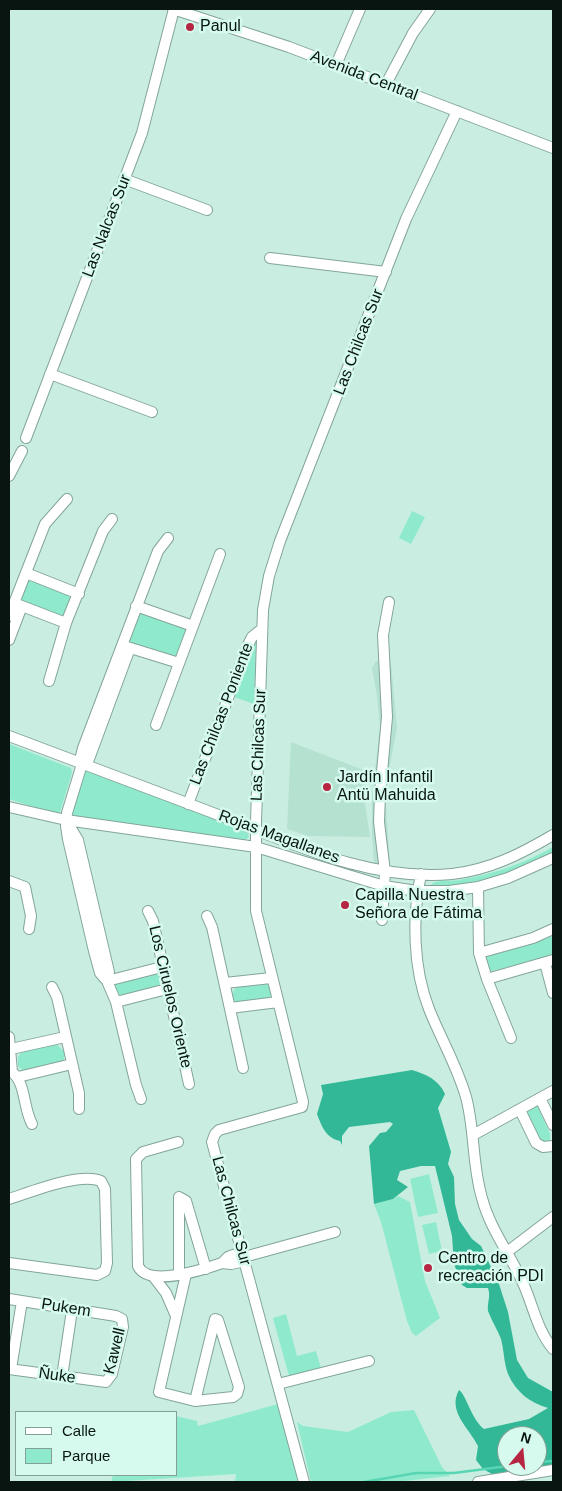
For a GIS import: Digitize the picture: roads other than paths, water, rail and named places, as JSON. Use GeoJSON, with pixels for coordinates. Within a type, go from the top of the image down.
{"type":"FeatureCollection","features":[{"type":"Feature","properties":{"kind":"street","name":"Avenida Central"},"geometry":{"type":"LineString","coordinates":[[174,9],[242,30],[553,148]]}},
{"type":"Feature","properties":{"kind":"street","name":"Las Nalcas Sur"},"geometry":{"type":"LineString","coordinates":[[26,438],[142,133],[174,9]]}},
{"type":"Feature","properties":{"kind":"street"},"geometry":{"type":"LineString","coordinates":[[336,65],[360,9]]}},
{"type":"Feature","properties":{"kind":"street"},"geometry":{"type":"LineString","coordinates":[[386,84],[413,33],[430,9]]}},
{"type":"Feature","properties":{"kind":"street","name":"Las Chilcas Sur"},"geometry":{"type":"LineString","coordinates":[[304,1482],[213,1139],[219,1130],[302,1107],[304,1097],[271,978],[256,911],[256,829],[262,629],[266,590],[275,554],[406,219],[457,111]]}},
{"type":"Feature","properties":{"kind":"street"},"geometry":{"type":"LineString","coordinates":[[124,178],[207,210]]}},
{"type":"Feature","properties":{"kind":"street"},"geometry":{"type":"LineString","coordinates":[[270,258],[386,272]]}},
{"type":"Feature","properties":{"kind":"street"},"geometry":{"type":"LineString","coordinates":[[50,374],[152,412]]}},
{"type":"Feature","properties":{"kind":"street"},"geometry":{"type":"LineString","coordinates":[[9,476],[22,451]]}},
{"type":"Feature","properties":{"kind":"street"},"geometry":{"type":"LineString","coordinates":[[9,640],[26,573],[45,524],[67,499]]}},
{"type":"Feature","properties":{"kind":"street"},"geometry":{"type":"LineString","coordinates":[[49,682],[66,624],[103,531],[112,519]]}},
{"type":"Feature","properties":{"kind":"street"},"geometry":{"type":"LineString","coordinates":[[142,1099],[136,1085],[116,1002],[107,981],[100,973],[94,951],[68,839],[66,820],[71,795],[82,764],[81,756],[125,646],[136,606],[158,551],[168,538]]}},
{"type":"Feature","properties":{"kind":"street"},"geometry":{"type":"LineString","coordinates":[[156,725],[220,554]]}},
{"type":"Feature","properties":{"kind":"street"},"geometry":{"type":"LineString","coordinates":[[26,573],[79,594]]}},
{"type":"Feature","properties":{"kind":"street"},"geometry":{"type":"LineString","coordinates":[[382,920],[385,872],[380,822],[387,718],[382,635],[389,602]]}},
{"type":"Feature","properties":{"kind":"street"},"geometry":{"type":"LineString","coordinates":[[9,616],[18,604]]}},
{"type":"Feature","properties":{"kind":"street"},"geometry":{"type":"LineString","coordinates":[[18,604],[66,624]]}},
{"type":"Feature","properties":{"kind":"street"},"geometry":{"type":"LineString","coordinates":[[136,606],[193,626]]}},
{"type":"Feature","properties":{"kind":"street","name":"Las Chilcas Poniente"},"geometry":{"type":"LineString","coordinates":[[188,804],[248,644],[255,634],[262,629]]}},
{"type":"Feature","properties":{"kind":"street"},"geometry":{"type":"LineString","coordinates":[[125,646],[179,663]]}},
{"type":"Feature","properties":{"kind":"street","name":"Rojas Magallanes"},"geometry":{"type":"LineString","coordinates":[[9,736],[337,859],[385,872],[450,874],[491,866],[515,856],[553,834]]}},
{"type":"Feature","properties":{"kind":"street","name":"Rojas Magallanes"},"geometry":{"type":"LineString","coordinates":[[9,807],[66,820],[256,847],[384,886],[417,890],[448,891],[478,887],[508,878],[553,858]]}},
{"type":"Feature","properties":{"kind":"street"},"geometry":{"type":"LineString","coordinates":[[421,874],[417,890],[416,940],[423,991],[459,1076],[473,1135],[482,1198],[493,1228],[522,1282],[542,1331],[553,1348]]}},
{"type":"Feature","properties":{"kind":"street"},"geometry":{"type":"LineString","coordinates":[[9,880],[20,884],[26,889],[30,916],[29,929]]}},
{"type":"Feature","properties":{"kind":"street"},"geometry":{"type":"LineString","coordinates":[[9,887],[20,884]]}},
{"type":"Feature","properties":{"kind":"street"},"geometry":{"type":"LineString","coordinates":[[478,887],[479,952],[486,979],[512,1038]]}},
{"type":"Feature","properties":{"kind":"street","name":"Los Ciruelos Oriente"},"geometry":{"type":"LineString","coordinates":[[148,911],[153,921],[167,989],[189,1075],[189,1084]]}},
{"type":"Feature","properties":{"kind":"street"},"geometry":{"type":"LineString","coordinates":[[207,916],[212,927],[243,1068]]}},
{"type":"Feature","properties":{"kind":"street"},"geometry":{"type":"LineString","coordinates":[[479,952],[533,938],[553,930]]}},
{"type":"Feature","properties":{"kind":"street"},"geometry":{"type":"LineString","coordinates":[[486,979],[549,962],[553,993]]}},
{"type":"Feature","properties":{"kind":"street"},"geometry":{"type":"LineString","coordinates":[[107,981],[162,966]]}},
{"type":"Feature","properties":{"kind":"street"},"geometry":{"type":"LineString","coordinates":[[224,983],[271,978]]}},
{"type":"Feature","properties":{"kind":"street"},"geometry":{"type":"LineString","coordinates":[[52,987],[57,997],[79,1093],[78,1109]]}},
{"type":"Feature","properties":{"kind":"street"},"geometry":{"type":"LineString","coordinates":[[116,1002],[167,989]]}},
{"type":"Feature","properties":{"kind":"street"},"geometry":{"type":"LineString","coordinates":[[230,1008],[278,1002]]}},
{"type":"Feature","properties":{"kind":"street"},"geometry":{"type":"LineString","coordinates":[[9,1037],[12,1049],[11,1069],[32,1124]]}},
{"type":"Feature","properties":{"kind":"street"},"geometry":{"type":"LineString","coordinates":[[12,1049],[65,1037]]}},
{"type":"Feature","properties":{"kind":"street"},"geometry":{"type":"LineString","coordinates":[[11,1069],[72,1064]]}},
{"type":"Feature","properties":{"kind":"street"},"geometry":{"type":"LineString","coordinates":[[473,1135],[553,1091]]}},
{"type":"Feature","properties":{"kind":"street"},"geometry":{"type":"LineString","coordinates":[[540,1098],[553,1126]]}},
{"type":"Feature","properties":{"kind":"street"},"geometry":{"type":"LineString","coordinates":[[520,1110],[536,1143],[544,1147],[553,1146]]}},
{"type":"Feature","properties":{"kind":"street"},"geometry":{"type":"LineString","coordinates":[[178,1142],[143,1152],[136,1159],[138,1266],[141,1271],[153,1276],[183,1274],[222,1263],[228,1257],[244,1257],[335,1232]]}},
{"type":"Feature","properties":{"kind":"street"},"geometry":{"type":"LineString","coordinates":[[9,1199],[76,1180],[92,1179],[101,1181],[105,1189],[107,1263],[105,1271],[98,1275],[9,1263]]}},
{"type":"Feature","properties":{"kind":"street"},"geometry":{"type":"LineString","coordinates":[[195,1401],[215,1319],[218,1320],[239,1389],[233,1397],[195,1401],[159,1392],[176,1318],[183,1274],[180,1197],[186,1201],[206,1268]]}},
{"type":"Feature","properties":{"kind":"street"},"geometry":{"type":"LineString","coordinates":[[507,1252],[553,1217]]}},
{"type":"Feature","properties":{"kind":"street"},"geometry":{"type":"LineString","coordinates":[[153,1276],[166,1293],[176,1318]]}},
{"type":"Feature","properties":{"kind":"street","name":"Pukem"},"geometry":{"type":"LineString","coordinates":[[9,1299],[116,1316],[122,1319]]}},
{"type":"Feature","properties":{"kind":"street"},"geometry":{"type":"LineString","coordinates":[[10,1369],[22,1301]]}},
{"type":"Feature","properties":{"kind":"street"},"geometry":{"type":"LineString","coordinates":[[62,1377],[72,1310]]}},
{"type":"Feature","properties":{"kind":"street","name":"Kawell"},"geometry":{"type":"LineString","coordinates":[[106,1382],[112,1374],[123,1327],[122,1319]]}},
{"type":"Feature","properties":{"kind":"street"},"geometry":{"type":"LineString","coordinates":[[278,1384],[369,1361]]}},
{"type":"Feature","properties":{"kind":"street","name":"Ñuke"},"geometry":{"type":"LineString","coordinates":[[10,1369],[106,1382]]}},
{"type":"Feature","properties":{"kind":"street"},"geometry":{"type":"LineString","coordinates":[[478,1482],[553,1470]]}},
{"type":"Feature","properties":{"kind":"waterway"},"geometry":{"type":"LineString","coordinates":[[547,1461],[553,1461]]}},
{"type":"Feature","properties":{"kind":"waterway"},"geometry":{"type":"LineString","coordinates":[[364,1482],[416,1473],[454,1473],[497,1467]]}},
{"type":"Feature","properties":{"kind":"place","name":"Panul"},"geometry":{"type":"Point","coordinates":[190,27]}},
{"type":"Feature","properties":{"kind":"place","name":"Jardín Infantil Antü Mahuida"},"geometry":{"type":"Point","coordinates":[327,787]}},
{"type":"Feature","properties":{"kind":"place","name":"Capilla Nuestra Señora de Fátima"},"geometry":{"type":"Point","coordinates":[345,905]}},
{"type":"Feature","properties":{"kind":"place","name":"Centro de recreación PDI"},"geometry":{"type":"Point","coordinates":[428,1268]}}]}
